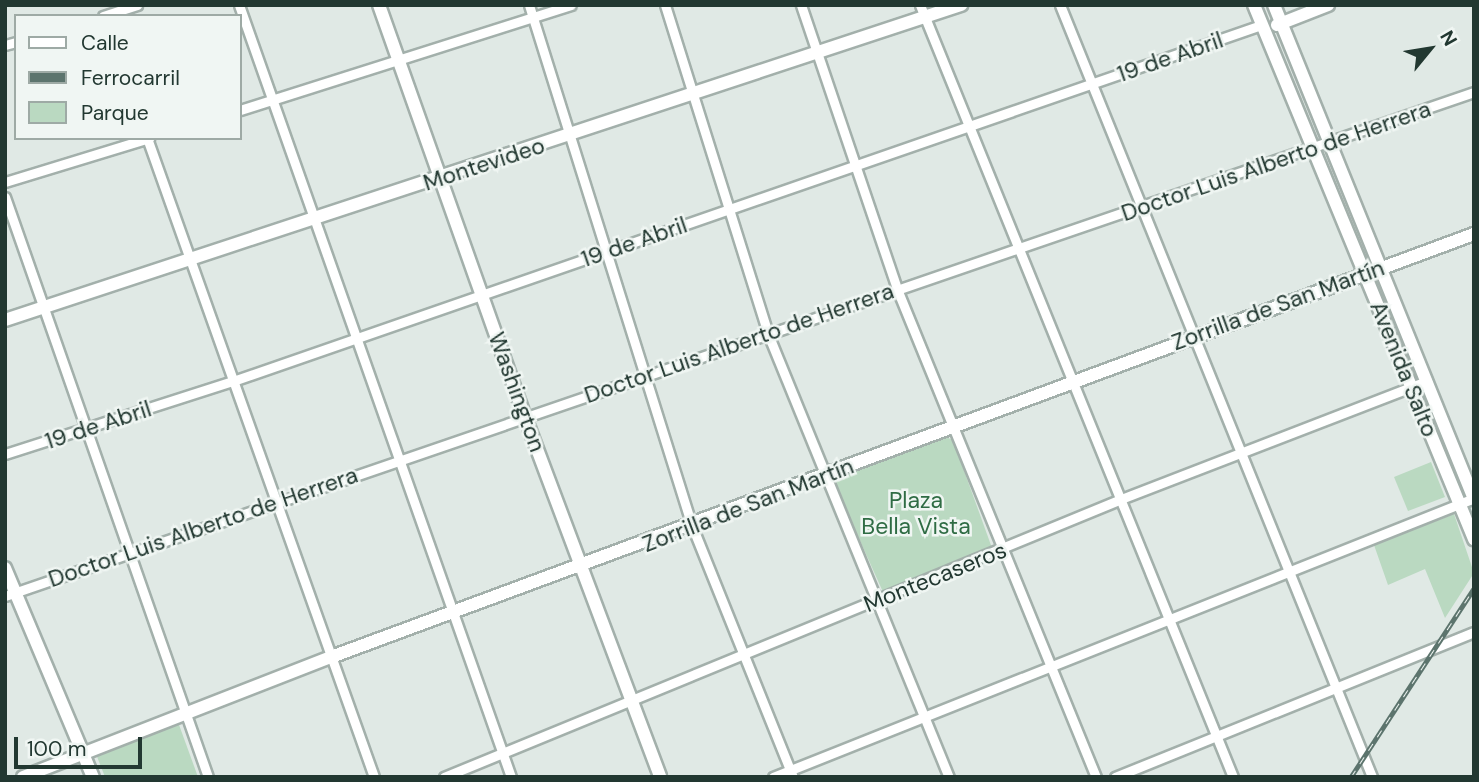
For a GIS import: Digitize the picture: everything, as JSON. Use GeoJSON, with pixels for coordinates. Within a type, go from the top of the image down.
{"type":"FeatureCollection","features":[{"type":"Feature","properties":{"kind":"street"},"geometry":{"type":"LineString","coordinates":[[109,14],[137,5]]}},
{"type":"Feature","properties":{"kind":"street"},"geometry":{"type":"LineString","coordinates":[[239,5],[511,777]]}},
{"type":"Feature","properties":{"kind":"street","name":"Washington"},"geometry":{"type":"LineString","coordinates":[[379,5],[525,417],[660,777]]}},
{"type":"Feature","properties":{"kind":"street"},"geometry":{"type":"LineString","coordinates":[[529,5],[609,251],[692,526],[791,774]]}},
{"type":"Feature","properties":{"kind":"street"},"geometry":{"type":"LineString","coordinates":[[242,109],[570,5]]}},
{"type":"Feature","properties":{"kind":"street"},"geometry":{"type":"LineString","coordinates":[[665,5],[695,93],[768,334],[949,777]]}},
{"type":"Feature","properties":{"kind":"street"},"geometry":{"type":"LineString","coordinates":[[801,5],[897,289],[1096,777]]}},
{"type":"Feature","properties":{"kind":"street","name":"Montevideo"},"geometry":{"type":"LineString","coordinates":[[5,320],[572,135],[818,52],[923,11],[961,5]]}},
{"type":"Feature","properties":{"kind":"street"},"geometry":{"type":"LineString","coordinates":[[1060,5],[1372,777]]}},
{"type":"Feature","properties":{"kind":"street","name":"Avenida Salto"},"geometry":{"type":"LineString","coordinates":[[1254,5],[1474,539]]}},
{"type":"Feature","properties":{"kind":"street"},"geometry":{"type":"LineString","coordinates":[[1267,39],[1280,21],[1328,5]]}},
{"type":"Feature","properties":{"kind":"street"},"geometry":{"type":"LineString","coordinates":[[1261,25],[1274,6]]}},
{"type":"Feature","properties":{"kind":"street","name":"Avenida Salto"},"geometry":{"type":"LineString","coordinates":[[1274,6],[1474,499]]}},
{"type":"Feature","properties":{"kind":"street"},"geometry":{"type":"LineString","coordinates":[[923,11],[1233,777]]}},
{"type":"Feature","properties":{"kind":"street","name":"19 de Abril"},"geometry":{"type":"LineString","coordinates":[[5,454],[233,381],[1261,25]]}},
{"type":"Feature","properties":{"kind":"street"},"geometry":{"type":"LineString","coordinates":[[1289,88],[1306,82]]}},
{"type":"Feature","properties":{"kind":"street","name":"Doctor Luis Alberto de Herrera"},"geometry":{"type":"LineString","coordinates":[[10,594],[897,289],[1142,209],[1474,92]]}},
{"type":"Feature","properties":{"kind":"street"},"geometry":{"type":"LineString","coordinates":[[5,182],[142,140]]}},
{"type":"Feature","properties":{"kind":"street"},"geometry":{"type":"LineString","coordinates":[[149,140],[374,777]]}},
{"type":"Feature","properties":{"kind":"street"},"geometry":{"type":"LineString","coordinates":[[5,197],[208,777]]}},
{"type":"Feature","properties":{"kind":"street","name":"Zorrilla de San Martín"},"geometry":{"type":"LineString","coordinates":[[23,777],[331,657],[454,615],[825,477],[1194,335],[1474,234]]}},
{"type":"Feature","properties":{"kind":"street","name":"Montecaseros"},"geometry":{"type":"LineString","coordinates":[[444,777],[1121,499],[1427,381]]}},
{"type":"Feature","properties":{"kind":"street"},"geometry":{"type":"LineString","coordinates":[[773,777],[791,774],[924,716],[1474,499]]}},
{"type":"Feature","properties":{"kind":"street"},"geometry":{"type":"LineString","coordinates":[[5,568],[10,594],[93,777]]}},
{"type":"Feature","properties":{"kind":"street"},"geometry":{"type":"LineString","coordinates":[[1115,777],[1474,632]]}},
{"type":"Feature","properties":{"kind":"green space","name":"Plaza Bella Vista"},"geometry":{"type":"Polygon","coordinates":[[[946,437],[953,440],[992,548],[883,592],[835,485],[838,478],[946,437]]]}},
{"type":"Feature","properties":{"kind":"green space"},"geometry":{"type":"Polygon","coordinates":[[[1431,462],[1445,497],[1408,511],[1394,477],[1431,462]]]}},
{"type":"Feature","properties":{"kind":"green space"},"geometry":{"type":"Polygon","coordinates":[[[1454,514],[1474,573],[1445,618],[1425,569],[1388,585],[1374,545],[1454,514]]]}},
{"type":"Feature","properties":{"kind":"green space"},"geometry":{"type":"Polygon","coordinates":[[[178,722],[198,777],[105,777],[96,754],[178,722]]]}},
{"type":"Feature","properties":{"kind":"railway"},"geometry":{"type":"LineString","coordinates":[[1351,777],[1474,588]]}}]}
